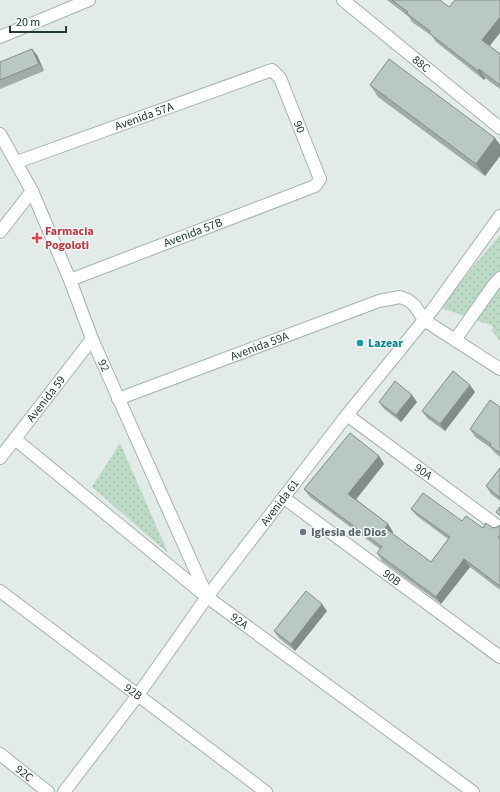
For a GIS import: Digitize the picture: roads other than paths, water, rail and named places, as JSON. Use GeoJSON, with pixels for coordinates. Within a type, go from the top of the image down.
{"type":"FeatureCollection","features":[{"type":"Feature","properties":{"kind":"street"},"geometry":{"type":"LineString","coordinates":[[0,37],[89,0]]}},
{"type":"Feature","properties":{"kind":"street","name":"88C"},"geometry":{"type":"LineString","coordinates":[[343,0],[500,128]]}},
{"type":"Feature","properties":{"kind":"street","name":"Avenida 57A"},"geometry":{"type":"LineString","coordinates":[[16,162],[272,70]]}},
{"type":"Feature","properties":{"kind":"street","name":"90"},"geometry":{"type":"LineString","coordinates":[[272,70],[280,78],[320,179],[315,186]]}},
{"type":"Feature","properties":{"kind":"street","name":"92"},"geometry":{"type":"LineString","coordinates":[[0,134],[32,191],[118,399],[208,597]]}},
{"type":"Feature","properties":{"kind":"street","name":"Avenida 57B"},"geometry":{"type":"LineString","coordinates":[[70,280],[315,186]]}},
{"type":"Feature","properties":{"kind":"street"},"geometry":{"type":"LineString","coordinates":[[0,232],[32,191]]}},
{"type":"Feature","properties":{"kind":"street","name":"Avenida 61"},"geometry":{"type":"LineString","coordinates":[[64,792],[138,695],[208,597],[347,415],[424,320],[500,216]]}},
{"type":"Feature","properties":{"kind":"street"},"geometry":{"type":"LineString","coordinates":[[455,340],[500,278]]}},
{"type":"Feature","properties":{"kind":"street","name":"Avenida 59A"},"geometry":{"type":"LineString","coordinates":[[118,399],[379,301],[400,297],[408,300],[415,306],[424,320]]}},
{"type":"Feature","properties":{"kind":"street"},"geometry":{"type":"LineString","coordinates":[[424,320],[500,369]]}},
{"type":"Feature","properties":{"kind":"street","name":"Avenida 59"},"geometry":{"type":"LineString","coordinates":[[0,458],[92,339]]}},
{"type":"Feature","properties":{"kind":"street","name":"90A"},"geometry":{"type":"LineString","coordinates":[[347,415],[500,528]]}},
{"type":"Feature","properties":{"kind":"street","name":"92A"},"geometry":{"type":"LineString","coordinates":[[14,439],[208,597],[473,792]]}},
{"type":"Feature","properties":{"kind":"street","name":"90B"},"geometry":{"type":"LineString","coordinates":[[284,498],[500,657]]}},
{"type":"Feature","properties":{"kind":"street","name":"92B"},"geometry":{"type":"LineString","coordinates":[[0,591],[266,792]]}},
{"type":"Feature","properties":{"kind":"street","name":"92C"},"geometry":{"type":"LineString","coordinates":[[0,754],[48,792]]}},
{"type":"Feature","properties":{"kind":"place","name":"Farmacia Pogoloti"},"geometry":{"type":"Point","coordinates":[37,238]}},
{"type":"Feature","properties":{"kind":"place","name":"Lazear"},"geometry":{"type":"Point","coordinates":[360,343]}},
{"type":"Feature","properties":{"kind":"place","name":"Iglesia de Dios"},"geometry":{"type":"Point","coordinates":[303,532]}}]}
